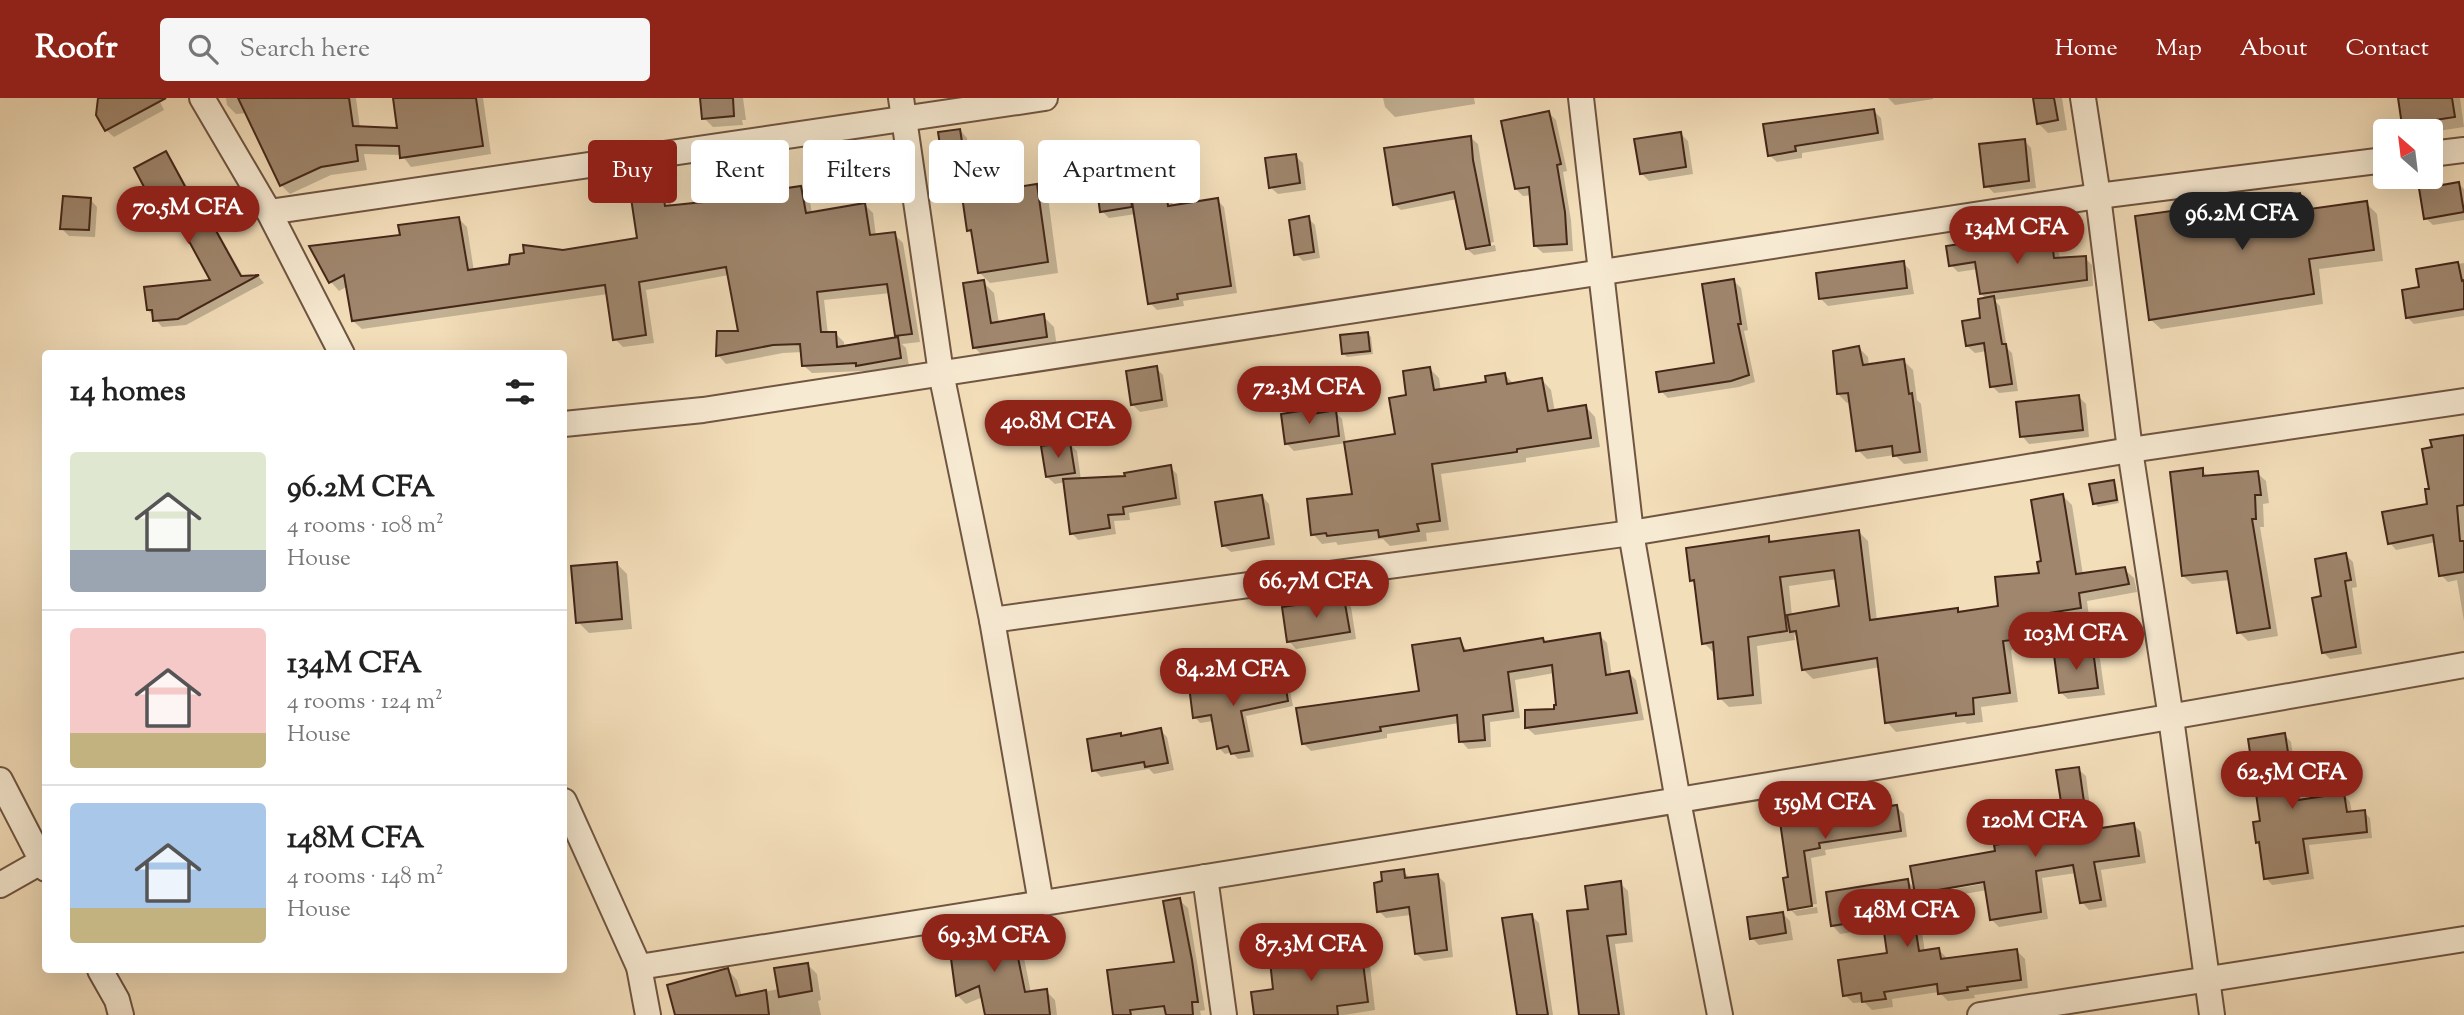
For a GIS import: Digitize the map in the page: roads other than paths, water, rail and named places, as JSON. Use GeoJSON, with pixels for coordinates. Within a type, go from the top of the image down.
{"type":"FeatureCollection","features":[{"type":"Feature","properties":{"kind":"street"},"geometry":{"type":"LineString","coordinates":[[202,98],[269,212],[340,350]]}},
{"type":"Feature","properties":{"kind":"street"},"geometry":{"type":"LineString","coordinates":[[269,212],[903,108],[1045,98]]}},
{"type":"Feature","properties":{"kind":"street"},"geometry":{"type":"LineString","coordinates":[[1581,98],[1631,533],[1678,801],[1720,1015]]}},
{"type":"Feature","properties":{"kind":"street"},"geometry":{"type":"LineString","coordinates":[[2083,98],[2130,450],[2212,1015]]}},
{"type":"Feature","properties":{"kind":"street"},"geometry":{"type":"LineString","coordinates":[[903,108],[941,373],[992,620],[1041,903]]}},
{"type":"Feature","properties":{"kind":"street"},"geometry":{"type":"LineString","coordinates":[[2443,153],[2464,150]]}},
{"type":"Feature","properties":{"kind":"street"},"geometry":{"type":"LineString","coordinates":[[567,424],[703,410],[2098,196],[2373,162]]}},
{"type":"Feature","properties":{"kind":"street"},"geometry":{"type":"LineString","coordinates":[[992,620],[1631,533],[2130,450],[2464,401]]}},
{"type":"Feature","properties":{"kind":"street"},"geometry":{"type":"LineString","coordinates":[[639,967],[1678,801],[2171,718],[2464,665]]}},
{"type":"Feature","properties":{"kind":"street"},"geometry":{"type":"LineString","coordinates":[[0,780],[42,859]]}},
{"type":"Feature","properties":{"kind":"street"},"geometry":{"type":"LineString","coordinates":[[567,808],[639,967],[648,1015]]}},
{"type":"Feature","properties":{"kind":"street"},"geometry":{"type":"LineString","coordinates":[[0,885],[42,864]]}},
{"type":"Feature","properties":{"kind":"street"},"geometry":{"type":"LineString","coordinates":[[1205,877],[1224,1015]]}},
{"type":"Feature","properties":{"kind":"street"},"geometry":{"type":"LineString","coordinates":[[1980,1015],[2464,939]]}},
{"type":"Feature","properties":{"kind":"street"},"geometry":{"type":"LineString","coordinates":[[102,973],[117,1000],[121,1015]]}}]}
